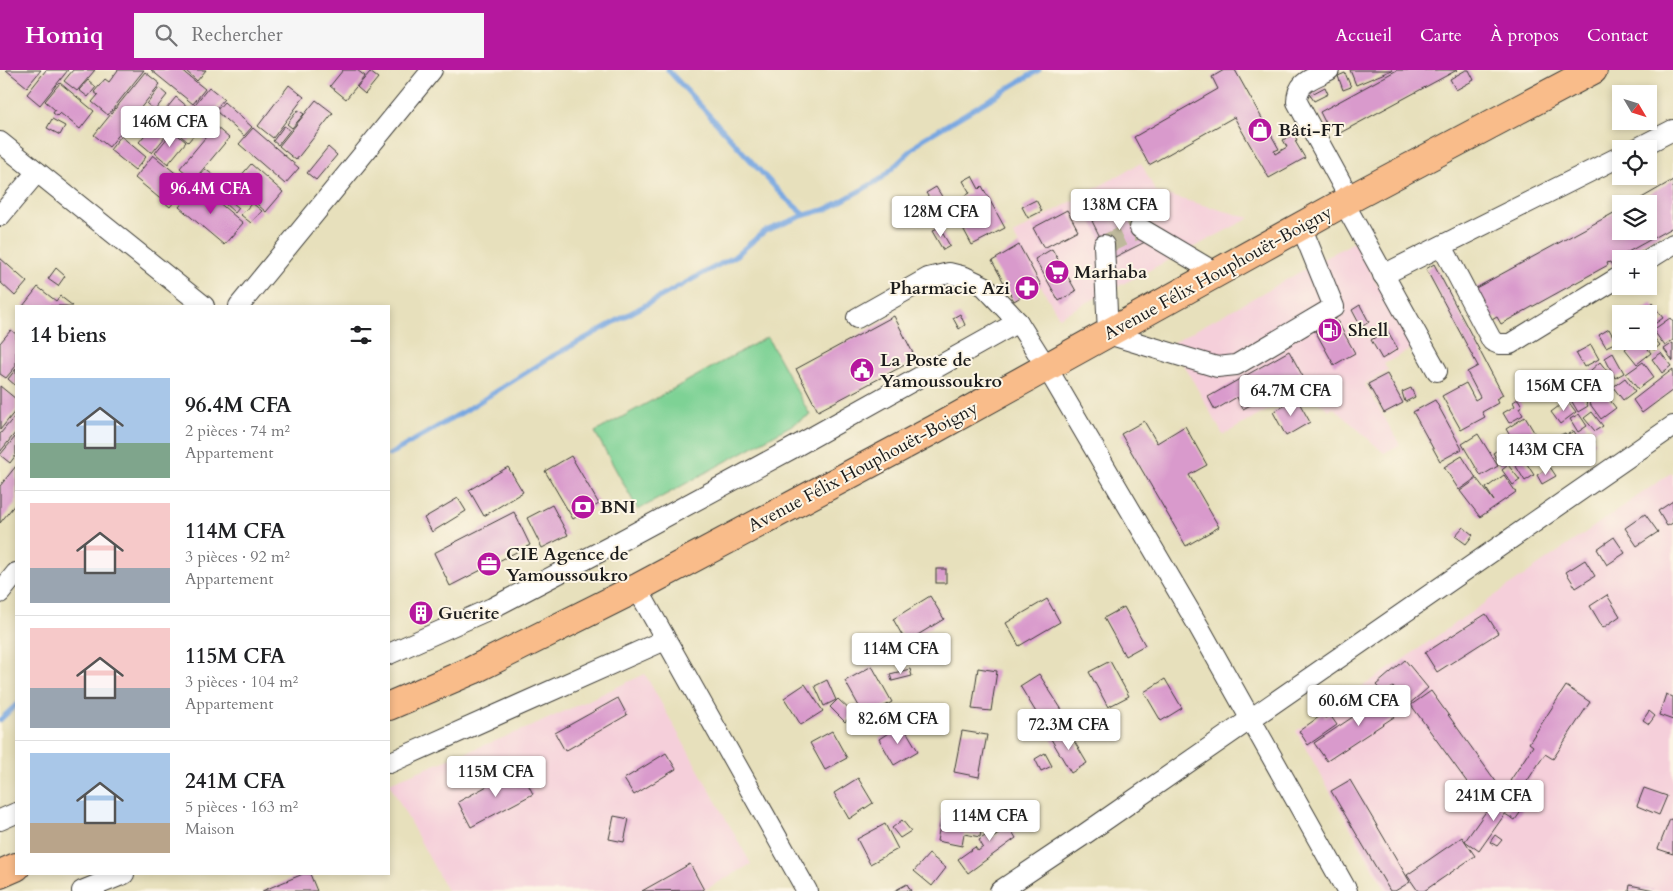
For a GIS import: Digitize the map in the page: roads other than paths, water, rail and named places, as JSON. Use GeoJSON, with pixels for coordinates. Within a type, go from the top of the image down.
{"type":"FeatureCollection","features":[{"type":"Feature","properties":{"kind":"highway","name":"Avenue Félix Houphouët-Boigny"},"geometry":{"type":"LineString","coordinates":[[390,706],[473,670],[637,588],[1047,368],[1347,201],[1593,70]]}},
{"type":"Feature","properties":{"kind":"highway"},"geometry":{"type":"LineString","coordinates":[[0,874],[15,867]]}},
{"type":"Feature","properties":{"kind":"street"},"geometry":{"type":"LineString","coordinates":[[240,305],[432,70]]}},
{"type":"Feature","properties":{"kind":"street"},"geometry":{"type":"LineString","coordinates":[[1329,70],[1303,84],[1298,90],[1297,102],[1383,276],[1437,371]]}},
{"type":"Feature","properties":{"kind":"street"},"geometry":{"type":"LineString","coordinates":[[1654,140],[1673,130]]}},
{"type":"Feature","properties":{"kind":"street"},"geometry":{"type":"LineString","coordinates":[[0,142],[203,305]]}},
{"type":"Feature","properties":{"kind":"street"},"geometry":{"type":"LineString","coordinates":[[1383,276],[1612,161]]}},
{"type":"Feature","properties":{"kind":"street"},"geometry":{"type":"LineString","coordinates":[[0,216],[37,172]]}},
{"type":"Feature","properties":{"kind":"street"},"geometry":{"type":"LineString","coordinates":[[1104,245],[1108,334],[1218,367],[1236,365],[1334,307],[1302,226]]}},
{"type":"Feature","properties":{"kind":"street"},"geometry":{"type":"LineString","coordinates":[[1140,228],[1216,274]]}},
{"type":"Feature","properties":{"kind":"street"},"geometry":{"type":"LineString","coordinates":[[1657,254],[1673,244]]}},
{"type":"Feature","properties":{"kind":"street"},"geometry":{"type":"LineString","coordinates":[[1442,246],[1492,341],[1500,344],[1510,344],[1612,282]]}},
{"type":"Feature","properties":{"kind":"street"},"geometry":{"type":"LineString","coordinates":[[857,318],[928,278],[949,273],[965,277],[984,286],[1018,322],[1199,627],[1347,891]]}},
{"type":"Feature","properties":{"kind":"street"},"geometry":{"type":"LineString","coordinates":[[390,654],[492,608],[613,545],[791,449],[1018,322]]}},
{"type":"Feature","properties":{"kind":"street"},"geometry":{"type":"LineString","coordinates":[[1000,891],[1673,426]]}},
{"type":"Feature","properties":{"kind":"street"},"geometry":{"type":"LineString","coordinates":[[0,593],[15,575]]}},
{"type":"Feature","properties":{"kind":"street"},"geometry":{"type":"LineString","coordinates":[[637,588],[807,891]]}},
{"type":"Feature","properties":{"kind":"street"},"geometry":{"type":"LineString","coordinates":[[390,763],[665,640]]}},
{"type":"Feature","properties":{"kind":"street"},"geometry":{"type":"LineString","coordinates":[[0,820],[15,813]]}},
{"type":"Feature","properties":{"kind":"street"},"geometry":{"type":"LineString","coordinates":[[82,891],[122,875]]}},
{"type":"Feature","properties":{"kind":"waterway"},"geometry":{"type":"LineString","coordinates":[[668,70],[783,196],[805,215]]}},
{"type":"Feature","properties":{"kind":"waterway"},"geometry":{"type":"LineString","coordinates":[[390,454],[468,409],[551,357],[734,257],[765,231],[805,215],[827,209],[881,179],[923,139],[1039,70]]}},
{"type":"Feature","properties":{"kind":"waterway"},"geometry":{"type":"LineString","coordinates":[[0,720],[15,706]]}},
{"type":"Feature","properties":{"kind":"tunnel"},"geometry":{"type":"LineString","coordinates":[[1104,245],[1140,228]]}},
{"type":"Feature","properties":{"kind":"place","name":"Bâti-FT"},"geometry":{"type":"Point","coordinates":[1260,130]}},
{"type":"Feature","properties":{"kind":"place","name":"Marhaba"},"geometry":{"type":"Point","coordinates":[1057,272]}},
{"type":"Feature","properties":{"kind":"place","name":"Pharmacie Azi"},"geometry":{"type":"Point","coordinates":[1027,288]}},
{"type":"Feature","properties":{"kind":"place","name":"Shell"},"geometry":{"type":"Point","coordinates":[1330,330]}},
{"type":"Feature","properties":{"kind":"place","name":"La Poste de Yamoussoukro"},"geometry":{"type":"Point","coordinates":[862,370]}},
{"type":"Feature","properties":{"kind":"place","name":"BNI"},"geometry":{"type":"Point","coordinates":[583,507]}},
{"type":"Feature","properties":{"kind":"place","name":"CIE Agence de Yamoussoukro"},"geometry":{"type":"Point","coordinates":[489,564]}},
{"type":"Feature","properties":{"kind":"place","name":"Guerite"},"geometry":{"type":"Point","coordinates":[421,613]}}]}
